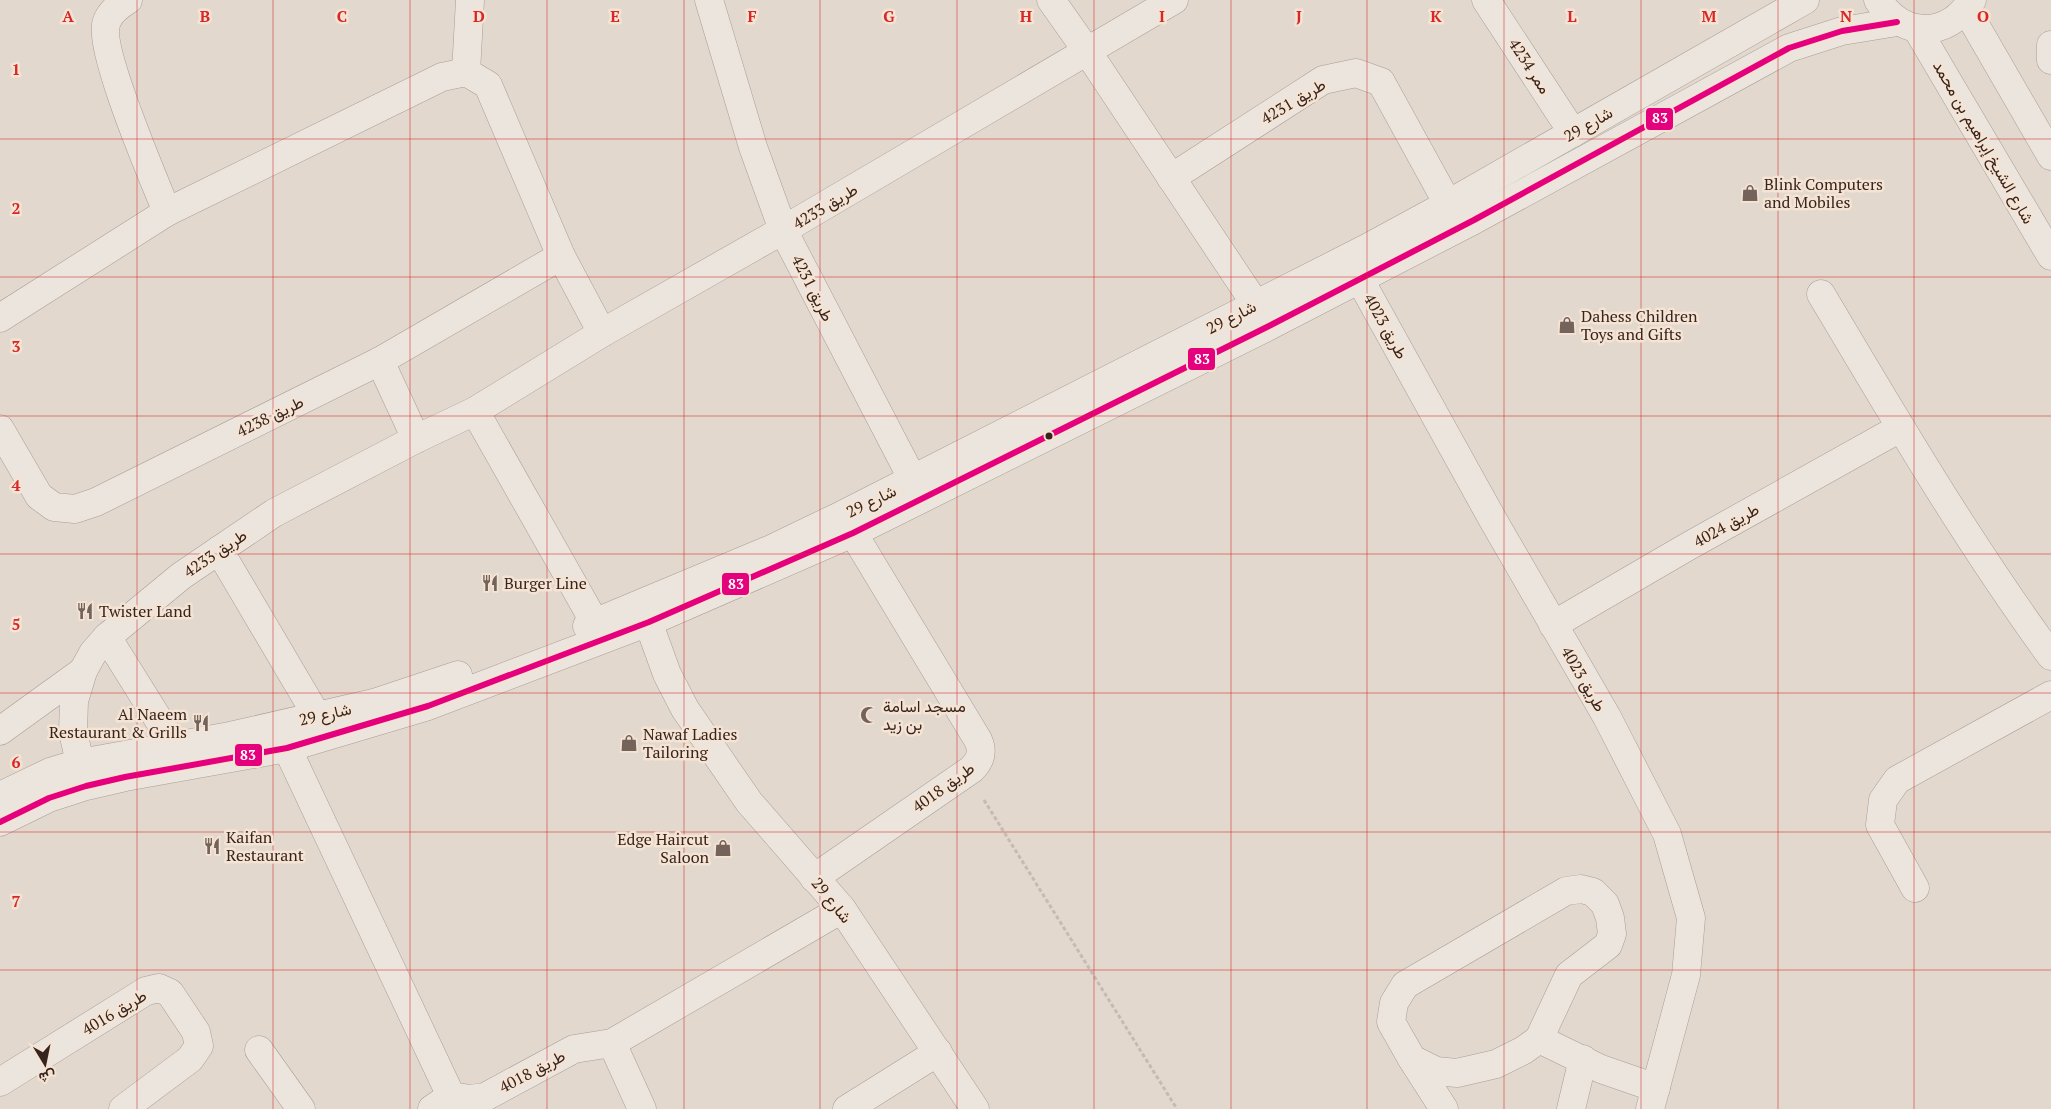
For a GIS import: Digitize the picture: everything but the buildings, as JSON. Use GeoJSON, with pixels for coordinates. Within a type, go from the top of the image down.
{"type":"FeatureCollection","features":[{"type":"Feature","properties":{"kind":"street"},"geometry":{"type":"LineString","coordinates":[[128,0],[118,6],[106,21],[105,40],[129,118],[167,212]]}},
{"type":"Feature","properties":{"kind":"street"},"geometry":{"type":"LineString","coordinates":[[466,72],[470,0]]}},
{"type":"Feature","properties":{"kind":"street","name":"طريق 4231"},"geometry":{"type":"LineString","coordinates":[[709,0],[753,147],[783,230],[913,480]]}},
{"type":"Feature","properties":{"kind":"street"},"geometry":{"type":"LineString","coordinates":[[1051,0],[1087,51],[1262,315]]}},
{"type":"Feature","properties":{"kind":"street","name":"طريق 4233"},"geometry":{"type":"LineString","coordinates":[[83,775],[73,732],[74,701],[84,671],[93,653],[107,637],[181,576],[274,513],[416,438],[475,411],[602,333],[783,230],[1174,0]]}},
{"type":"Feature","properties":{"kind":"street","name":"ممر 4234"},"geometry":{"type":"LineString","coordinates":[[1486,0],[1573,133]]}},
{"type":"Feature","properties":{"kind":"street","name":"شارع 29"},"geometry":{"type":"LineString","coordinates":[[0,796],[50,772],[125,777],[287,748],[428,706],[645,613],[769,550],[848,524],[1262,315],[1448,204],[1806,0]]}},
{"type":"Feature","properties":{"kind":"street","name":"شارع الشيخ إبراهيم بن محمد"},"geometry":{"type":"LineString","coordinates":[[1878,0],[1885,11],[1907,25],[2051,256]]}},
{"type":"Feature","properties":{"kind":"street"},"geometry":{"type":"LineString","coordinates":[[1969,5],[2051,156]]}},
{"type":"Feature","properties":{"kind":"street","name":"شارع 29"},"geometry":{"type":"LineString","coordinates":[[848,524],[913,480],[1262,315],[1359,278],[1474,220],[1789,48],[1842,31],[1907,25],[1931,29],[1956,19],[1969,5]]}},
{"type":"Feature","properties":{"kind":"street"},"geometry":{"type":"LineString","coordinates":[[2051,45],[2051,60]]}},
{"type":"Feature","properties":{"kind":"street"},"geometry":{"type":"LineString","coordinates":[[0,318],[167,212],[442,77],[466,72],[488,85],[561,256],[602,333]]}},
{"type":"Feature","properties":{"kind":"street","name":"طريق 4231"},"geometry":{"type":"LineString","coordinates":[[1170,178],[1323,80],[1356,73],[1381,82],[1448,204]]}},
{"type":"Feature","properties":{"kind":"street","name":"طريق 4238"},"geometry":{"type":"LineString","coordinates":[[0,429],[39,496],[54,507],[75,509],[96,502],[380,361],[561,256]]}},
{"type":"Feature","properties":{"kind":"street","name":"طريق 4023"},"geometry":{"type":"LineString","coordinates":[[1359,278],[1553,625],[1607,717],[1667,834],[1691,918],[1686,975],[1653,1099]]}},
{"type":"Feature","properties":{"kind":"street"},"geometry":{"type":"LineString","coordinates":[[1821,294],[1900,428],[2015,608],[2051,656]]}},
{"type":"Feature","properties":{"kind":"street"},"geometry":{"type":"LineString","coordinates":[[380,361],[416,438]]}},
{"type":"Feature","properties":{"kind":"street"},"geometry":{"type":"LineString","coordinates":[[475,411],[595,623]]}},
{"type":"Feature","properties":{"kind":"street","name":"طريق 4024"},"geometry":{"type":"LineString","coordinates":[[1553,625],[1687,547],[1900,428]]}},
{"type":"Feature","properties":{"kind":"street","name":"طريق 4018"},"geometry":{"type":"LineString","coordinates":[[814,878],[967,773],[978,763],[981,755],[981,747],[978,740],[848,524]]}},
{"type":"Feature","properties":{"kind":"street"},"geometry":{"type":"LineString","coordinates":[[219,550],[317,716]]}},
{"type":"Feature","properties":{"kind":"street","name":"شارع 29"},"geometry":{"type":"LineString","coordinates":[[0,822],[49,798],[83,775],[175,746],[230,736],[374,703],[436,683],[595,623],[645,613]]}},
{"type":"Feature","properties":{"kind":"street","name":"شارع 29"},"geometry":{"type":"LineString","coordinates":[[645,613],[667,674],[685,709],[749,802],[842,909],[974,1109]]}},
{"type":"Feature","properties":{"kind":"street"},"geometry":{"type":"LineString","coordinates":[[107,637],[175,746]]}},
{"type":"Feature","properties":{"kind":"street"},"geometry":{"type":"LineString","coordinates":[[0,732],[84,671]]}},
{"type":"Feature","properties":{"kind":"street"},"geometry":{"type":"LineString","coordinates":[[1915,888],[1880,825],[1883,800],[1892,786],[1897,780],[2051,695]]}},
{"type":"Feature","properties":{"kind":"street","name":"طريق 4018"},"geometry":{"type":"LineString","coordinates":[[287,748],[442,1102],[485,1096],[574,1049],[612,1043],[842,909]]}},
{"type":"Feature","properties":{"kind":"street"},"geometry":{"type":"LineString","coordinates":[[1412,1059],[1436,1071],[1457,1073],[1496,1064],[1524,1050],[1539,1039],[1569,975],[1608,945],[1612,934],[1610,918],[1605,904],[1593,892],[1581,890],[1566,891],[1404,985],[1394,1003],[1391,1022],[1412,1059],[1444,1109]]}},
{"type":"Feature","properties":{"kind":"street","name":"طريق 4016"},"geometry":{"type":"LineString","coordinates":[[0,1082],[146,991],[158,988],[170,993],[196,1032],[199,1046],[190,1059],[123,1109]]}},
{"type":"Feature","properties":{"kind":"street"},"geometry":{"type":"LineString","coordinates":[[1539,1039],[1601,1069],[1653,1099]]}},
{"type":"Feature","properties":{"kind":"street"},"geometry":{"type":"LineString","coordinates":[[612,1043],[642,1109]]}},
{"type":"Feature","properties":{"kind":"street"},"geometry":{"type":"LineString","coordinates":[[260,1050],[302,1109]]}},
{"type":"Feature","properties":{"kind":"street"},"geometry":{"type":"LineString","coordinates":[[847,1109],[938,1052]]}},
{"type":"Feature","properties":{"kind":"street"},"geometry":{"type":"LineString","coordinates":[[1571,1109],[1582,1059]]}},
{"type":"Feature","properties":{"kind":"path"},"geometry":{"type":"LineString","coordinates":[[967,773],[1177,1109]]}},
{"type":"Feature","properties":{"kind":"transit line","name":"83"},"geometry":{"type":"LineString","coordinates":[[0,822],[49,798],[86,786],[125,777],[287,748],[428,706],[649,622],[853,533],[1269,326],[1474,220],[1789,48],[1842,31],[1897,22]]}},
{"type":"Feature","properties":{"kind":"place","name":"Blink Computers and Mobiles"},"geometry":{"type":"Point","coordinates":[1750,193]}},
{"type":"Feature","properties":{"kind":"place","name":"Dahess Children Toys and Gifts"},"geometry":{"type":"Point","coordinates":[1567,325]}},
{"type":"Feature","properties":{"kind":"place","name":"Burger Line"},"geometry":{"type":"Point","coordinates":[490,583]}},
{"type":"Feature","properties":{"kind":"place","name":"Twister Land"},"geometry":{"type":"Point","coordinates":[85,611]}},
{"type":"Feature","properties":{"kind":"place","name":"مسجد اسامة بن زيد"},"geometry":{"type":"Point","coordinates":[869,715]}},
{"type":"Feature","properties":{"kind":"place","name":"Al Naeem Restaurant & Grills"},"geometry":{"type":"Point","coordinates":[201,723]}},
{"type":"Feature","properties":{"kind":"place","name":"Nawaf Ladies Tailoring"},"geometry":{"type":"Point","coordinates":[629,743]}},
{"type":"Feature","properties":{"kind":"place","name":"Kaifan Restaurant"},"geometry":{"type":"Point","coordinates":[212,846]}},
{"type":"Feature","properties":{"kind":"place","name":"Edge Haircut Saloon"},"geometry":{"type":"Point","coordinates":[723,848]}}]}
